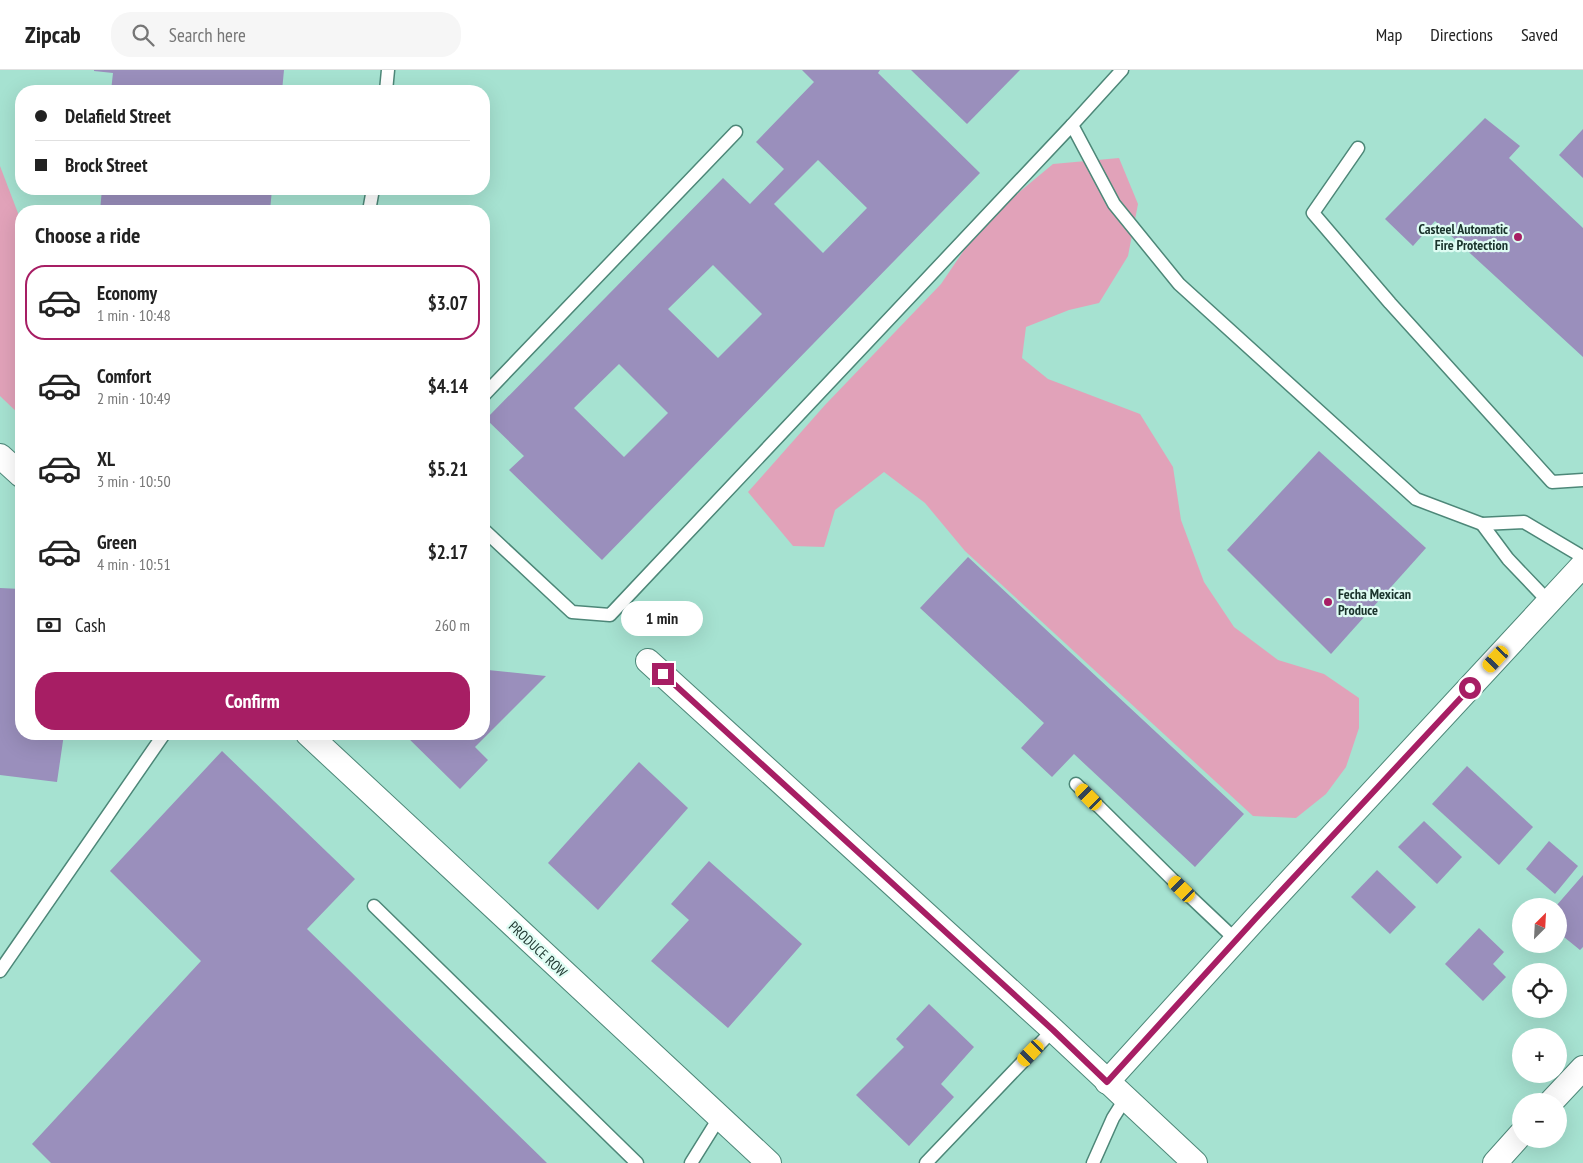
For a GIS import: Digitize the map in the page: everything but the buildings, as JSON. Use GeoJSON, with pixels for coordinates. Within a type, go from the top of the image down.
{"type":"FeatureCollection","features":[{"type":"Feature","properties":{"kind":"street"},"geometry":{"type":"LineString","coordinates":[[0,456],[15,470]]}},
{"type":"Feature","properties":{"kind":"street"},"geometry":{"type":"LineString","coordinates":[[1107,1082],[1583,565]]}},
{"type":"Feature","properties":{"kind":"street"},"geometry":{"type":"LineString","coordinates":[[648,661],[1053,1030],[1195,1163]]}},
{"type":"Feature","properties":{"kind":"street","name":"PRODUCE ROW"},"geometry":{"type":"LineString","coordinates":[[316,740],[769,1163]]}},
{"type":"Feature","properties":{"kind":"street"},"geometry":{"type":"LineString","coordinates":[[1560,1093],[1583,1068]]}},
{"type":"Feature","properties":{"kind":"street"},"geometry":{"type":"LineString","coordinates":[[1495,1163],[1512,1144]]}},
{"type":"Feature","properties":{"kind":"lane"},"geometry":{"type":"LineString","coordinates":[[387,85],[388,70]]}},
{"type":"Feature","properties":{"kind":"lane"},"geometry":{"type":"LineString","coordinates":[[490,536],[572,612],[610,615],[1122,70]]}},
{"type":"Feature","properties":{"kind":"lane"},"geometry":{"type":"LineString","coordinates":[[1072,125],[1114,204],[1179,284],[1416,499],[1482,524],[1524,522],[1583,557]]}},
{"type":"Feature","properties":{"kind":"lane"},"geometry":{"type":"LineString","coordinates":[[490,389],[736,132]]}},
{"type":"Feature","properties":{"kind":"lane"},"geometry":{"type":"LineString","coordinates":[[1358,148],[1313,214],[1390,303],[1552,482],[1583,480]]}},
{"type":"Feature","properties":{"kind":"lane"},"geometry":{"type":"LineString","coordinates":[[1482,524],[1508,559],[1549,602]]}},
{"type":"Feature","properties":{"kind":"lane"},"geometry":{"type":"LineString","coordinates":[[0,971],[160,740]]}},
{"type":"Feature","properties":{"kind":"lane"},"geometry":{"type":"LineString","coordinates":[[1076,784],[1236,940]]}},
{"type":"Feature","properties":{"kind":"lane"},"geometry":{"type":"LineString","coordinates":[[374,906],[637,1163]]}},
{"type":"Feature","properties":{"kind":"lane"},"geometry":{"type":"LineString","coordinates":[[926,1163],[1053,1030]]}},
{"type":"Feature","properties":{"kind":"lane"},"geometry":{"type":"LineString","coordinates":[[1093,1163],[1113,1118],[1125,1099]]}},
{"type":"Feature","properties":{"kind":"lane"},"geometry":{"type":"LineString","coordinates":[[692,1163],[719,1118]]}},
{"type":"Feature","properties":{"kind":"shaded area"},"geometry":{"type":"Polygon","coordinates":[[[1119,158],[1138,204],[1128,256],[1099,303],[1069,310],[1026,327],[1022,358],[1048,379],[1140,414],[1173,467],[1181,520],[1204,582],[1234,627],[1278,660],[1324,674],[1359,698],[1359,728],[1346,767],[1326,794],[1296,818],[1253,816],[965,551],[925,503],[884,472],[835,510],[824,547],[793,546],[748,492],[825,405],[941,284],[983,222],[1053,164],[1119,158]]]}},
{"type":"Feature","properties":{"kind":"shaded area"},"geometry":{"type":"Polygon","coordinates":[[[0,166],[15,205],[15,410],[0,396],[0,166]]]}},
{"type":"Feature","properties":{"kind":"place","name":"Casteel Automatic Fire Protection"},"geometry":{"type":"Point","coordinates":[1518,237]}},
{"type":"Feature","properties":{"kind":"place","name":"Fecha Mexican Produce"},"geometry":{"type":"Point","coordinates":[1328,602]}},
{"type":"Feature","properties":{"kind":"route"},"geometry":{"type":"LineString","coordinates":[[663,674],[1053,1030],[1107,1082],[1470,688]]}}]}
